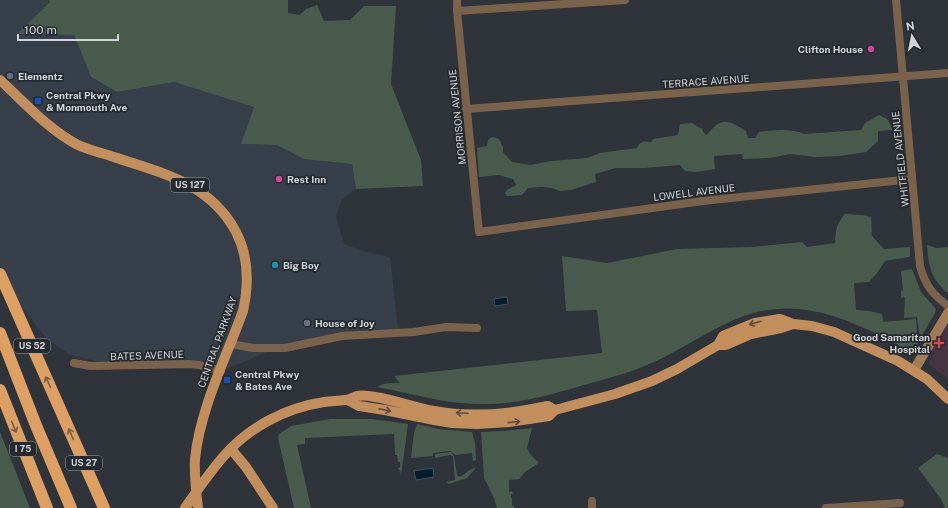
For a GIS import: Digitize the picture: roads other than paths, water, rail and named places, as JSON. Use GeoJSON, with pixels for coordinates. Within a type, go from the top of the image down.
{"type":"FeatureCollection","features":[{"type":"Feature","properties":{"kind":"highway","name":"US 52"},"geometry":{"type":"LineString","coordinates":[[0,274],[64,418]]}},
{"type":"Feature","properties":{"kind":"highway","name":"I 75"},"geometry":{"type":"LineString","coordinates":[[0,333],[35,423],[71,508]]}},
{"type":"Feature","properties":{"kind":"highway","name":"I 75"},"geometry":{"type":"LineString","coordinates":[[0,390],[47,508]]}},
{"type":"Feature","properties":{"kind":"highway","name":"US 27"},"geometry":{"type":"LineString","coordinates":[[64,418],[104,508]]}},
{"type":"Feature","properties":{"kind":"main road","name":"CENTRAL PARKWAY"},"geometry":{"type":"LineString","coordinates":[[0,80],[51,127],[64,136],[89,149],[186,183],[206,195],[225,215],[241,243],[246,259],[248,287],[245,304],[203,417],[197,441],[194,479],[198,508]]}},
{"type":"Feature","properties":{"kind":"main road"},"geometry":{"type":"LineString","coordinates":[[185,508],[218,464],[247,434],[282,414],[311,404],[348,400],[358,396],[375,397],[433,410],[476,414],[514,412],[548,406],[555,410],[615,394],[652,381],[718,345],[723,336],[755,323],[780,319],[793,324],[812,326],[839,333],[898,361],[927,379],[948,399]]}},
{"type":"Feature","properties":{"kind":"main road"},"geometry":{"type":"LineString","coordinates":[[231,449],[246,467],[273,508]]}},
{"type":"Feature","properties":{"kind":"street","name":"MORRISON AVENUE"},"geometry":{"type":"LineString","coordinates":[[458,0],[457,11],[479,232]]}},
{"type":"Feature","properties":{"kind":"street"},"geometry":{"type":"LineString","coordinates":[[457,11],[625,0]]}},
{"type":"Feature","properties":{"kind":"street","name":"WHITFIELD AVENUE"},"geometry":{"type":"LineString","coordinates":[[896,0],[902,76],[922,274],[925,282],[933,293],[948,306]]}},
{"type":"Feature","properties":{"kind":"street","name":"TERRACE AVENUE"},"geometry":{"type":"LineString","coordinates":[[466,109],[948,73]]}},
{"type":"Feature","properties":{"kind":"street","name":"LOWELL AVENUE"},"geometry":{"type":"LineString","coordinates":[[479,232],[692,202],[912,179]]}},
{"type":"Feature","properties":{"kind":"street"},"geometry":{"type":"LineString","coordinates":[[914,370],[948,313]]}},
{"type":"Feature","properties":{"kind":"street"},"geometry":{"type":"LineString","coordinates":[[231,344],[253,348],[285,348],[342,336],[414,332],[446,327],[477,328]]}},
{"type":"Feature","properties":{"kind":"street","name":"BATES AVENUE"},"geometry":{"type":"LineString","coordinates":[[74,364],[90,366],[189,364],[221,371]]}},
{"type":"Feature","properties":{"kind":"street"},"geometry":{"type":"LineString","coordinates":[[826,508],[860,507],[900,503]]}},
{"type":"Feature","properties":{"kind":"water"},"geometry":{"type":"Polygon","coordinates":[[[507,297],[508,304],[495,306],[494,299],[507,297]]]}},
{"type":"Feature","properties":{"kind":"water"},"geometry":{"type":"Polygon","coordinates":[[[433,468],[434,477],[416,480],[414,471],[433,468]]]}},
{"type":"Feature","properties":{"kind":"place","name":"Clifton House"},"geometry":{"type":"Point","coordinates":[871,49]}},
{"type":"Feature","properties":{"kind":"place","name":"Elementz"},"geometry":{"type":"Point","coordinates":[10,76]}},
{"type":"Feature","properties":{"kind":"place","name":"Central Pkwy & Monmouth Ave"},"geometry":{"type":"Point","coordinates":[38,101]}},
{"type":"Feature","properties":{"kind":"place","name":"Rest Inn"},"geometry":{"type":"Point","coordinates":[279,179]}},
{"type":"Feature","properties":{"kind":"place","name":"Big Boy"},"geometry":{"type":"Point","coordinates":[275,265]}},
{"type":"Feature","properties":{"kind":"place","name":"House of Joy"},"geometry":{"type":"Point","coordinates":[307,323]}},
{"type":"Feature","properties":{"kind":"place","name":"Good Samaritan Hospital"},"geometry":{"type":"Point","coordinates":[939,343]}},
{"type":"Feature","properties":{"kind":"place","name":"Central Pkwy & Bates Ave"},"geometry":{"type":"Point","coordinates":[227,380]}}]}
